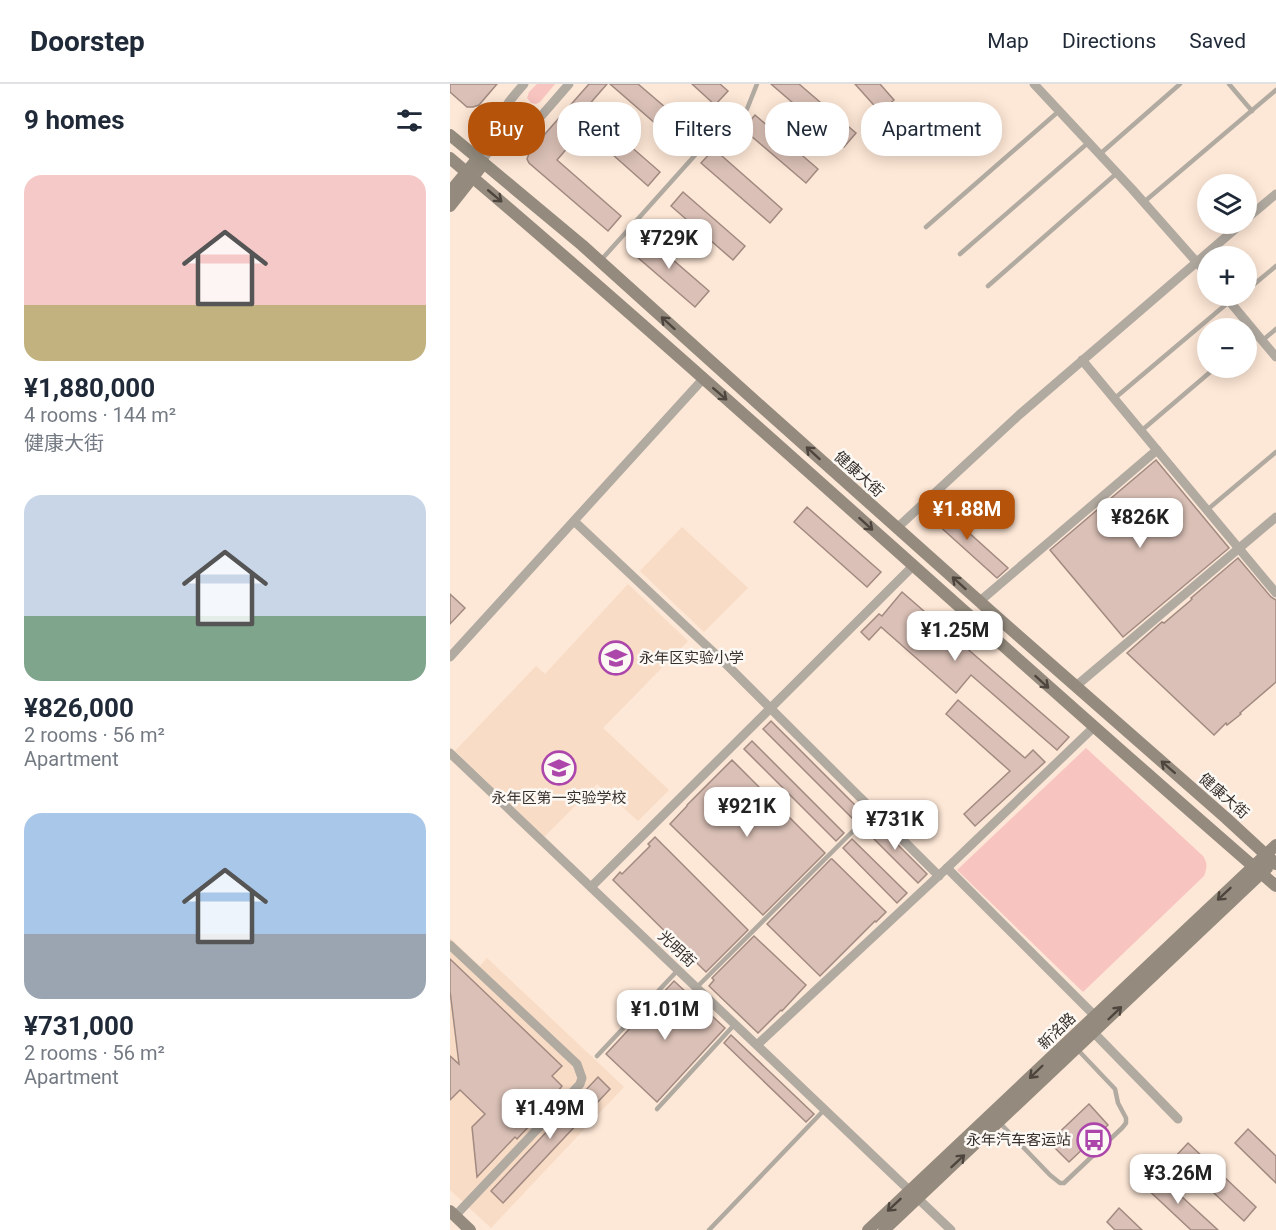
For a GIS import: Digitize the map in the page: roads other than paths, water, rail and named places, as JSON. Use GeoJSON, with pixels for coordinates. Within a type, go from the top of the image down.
{"type":"FeatureCollection","features":[{"type":"Feature","properties":{"kind":"main road","name":"健康大街"},"geometry":{"type":"LineString","coordinates":[[450,135],[600,262],[1273,860]]}},
{"type":"Feature","properties":{"kind":"main road"},"geometry":{"type":"LineString","coordinates":[[450,158],[1276,886]]}},
{"type":"Feature","properties":{"kind":"main road"},"geometry":{"type":"LineString","coordinates":[[450,206],[481,161]]}},
{"type":"Feature","properties":{"kind":"main road"},"geometry":{"type":"LineString","coordinates":[[450,192],[470,175]]}},
{"type":"Feature","properties":{"kind":"main road","name":"新洺路"},"geometry":{"type":"LineString","coordinates":[[884,1230],[914,1194],[1095,1016],[1258,870],[1273,860],[1276,845]]}},
{"type":"Feature","properties":{"kind":"main road","name":"新洺路"},"geometry":{"type":"LineString","coordinates":[[868,1230],[999,1122],[1094,1033],[1258,870]]}},
{"type":"Feature","properties":{"kind":"main road"},"geometry":{"type":"LineString","coordinates":[[452,1213],[470,1230]]}},
{"type":"Feature","properties":{"kind":"street"},"geometry":{"type":"LineString","coordinates":[[510,102],[525,84]]}},
{"type":"Feature","properties":{"kind":"street"},"geometry":{"type":"LineString","coordinates":[[545,112],[569,84]]}},
{"type":"Feature","properties":{"kind":"street"},"geometry":{"type":"LineString","coordinates":[[897,528],[1019,415],[1197,262],[1034,84]]}},
{"type":"Feature","properties":{"kind":"street"},"geometry":{"type":"LineString","coordinates":[[481,161],[485,156]]}},
{"type":"Feature","properties":{"kind":"street"},"geometry":{"type":"LineString","coordinates":[[1257,210],[1276,194]]}},
{"type":"Feature","properties":{"kind":"street"},"geometry":{"type":"LineString","coordinates":[[1216,246],[1229,234]]}},
{"type":"Feature","properties":{"kind":"street"},"geometry":{"type":"LineString","coordinates":[[1234,306],[1276,357]]}},
{"type":"Feature","properties":{"kind":"street"},"geometry":{"type":"LineString","coordinates":[[1082,360],[1275,589]]}},
{"type":"Feature","properties":{"kind":"street"},"geometry":{"type":"LineString","coordinates":[[450,657],[703,379]]}},
{"type":"Feature","properties":{"kind":"street"},"geometry":{"type":"LineString","coordinates":[[980,601],[1157,450]]}},
{"type":"Feature","properties":{"kind":"street"},"geometry":{"type":"LineString","coordinates":[[1076,686],[1276,518]]}},
{"type":"Feature","properties":{"kind":"street"},"geometry":{"type":"LineString","coordinates":[[574,521],[727,665],[939,876]]}},
{"type":"Feature","properties":{"kind":"street"},"geometry":{"type":"LineString","coordinates":[[591,887],[913,566]]}},
{"type":"Feature","properties":{"kind":"street"},"geometry":{"type":"LineString","coordinates":[[757,1045],[939,876],[1094,727]]}},
{"type":"Feature","properties":{"kind":"street","name":"光明街"},"geometry":{"type":"LineString","coordinates":[[450,753],[951,1230]]}},
{"type":"Feature","properties":{"kind":"street"},"geometry":{"type":"LineString","coordinates":[[947,868],[1095,1016]]}},
{"type":"Feature","properties":{"kind":"street"},"geometry":{"type":"LineString","coordinates":[[450,945],[576,1064],[582,1078],[580,1084],[452,1213]]}},
{"type":"Feature","properties":{"kind":"street"},"geometry":{"type":"LineString","coordinates":[[1094,1033],[1178,1119]]}},
{"type":"Feature","properties":{"kind":"lane"},"geometry":{"type":"LineString","coordinates":[[600,262],[714,134],[740,118],[747,109],[757,84]]}},
{"type":"Feature","properties":{"kind":"lane"},"geometry":{"type":"LineString","coordinates":[[1100,154],[1180,84]]}},
{"type":"Feature","properties":{"kind":"lane"},"geometry":{"type":"LineString","coordinates":[[1229,84],[1252,111]]}},
{"type":"Feature","properties":{"kind":"lane"},"geometry":{"type":"LineString","coordinates":[[1144,202],[1276,90]]}},
{"type":"Feature","properties":{"kind":"lane"},"geometry":{"type":"LineString","coordinates":[[927,227],[1059,111]]}},
{"type":"Feature","properties":{"kind":"lane"},"geometry":{"type":"LineString","coordinates":[[960,254],[1089,142]]}},
{"type":"Feature","properties":{"kind":"lane"},"geometry":{"type":"LineString","coordinates":[[988,286],[1117,173]]}},
{"type":"Feature","properties":{"kind":"lane"},"geometry":{"type":"LineString","coordinates":[[1257,282],[1276,266]]}},
{"type":"Feature","properties":{"kind":"lane"},"geometry":{"type":"LineString","coordinates":[[1114,398],[1222,306]]}},
{"type":"Feature","properties":{"kind":"lane"},"geometry":{"type":"LineString","coordinates":[[1259,337],[1276,329]]}},
{"type":"Feature","properties":{"kind":"lane"},"geometry":{"type":"LineString","coordinates":[[1141,430],[1203,378]]}},
{"type":"Feature","properties":{"kind":"lane"},"geometry":{"type":"LineString","coordinates":[[1207,510],[1276,452]]}},
{"type":"Feature","properties":{"kind":"lane"},"geometry":{"type":"LineString","coordinates":[[696,987],[873,811]]}},
{"type":"Feature","properties":{"kind":"lane"},"geometry":{"type":"LineString","coordinates":[[597,1056],[678,970]]}},
{"type":"Feature","properties":{"kind":"lane"},"geometry":{"type":"LineString","coordinates":[[657,1109],[735,1024]]}},
{"type":"Feature","properties":{"kind":"lane"},"geometry":{"type":"LineString","coordinates":[[999,1122],[1060,1183],[1064,1183],[1073,1175],[1126,1123],[1115,1089],[1077,1049]]}},
{"type":"Feature","properties":{"kind":"lane"},"geometry":{"type":"LineString","coordinates":[[709,1230],[825,1109]]}},
{"type":"Feature","properties":{"kind":"place","name":"永年区实验小学"},"geometry":{"type":"Point","coordinates":[616,658]}},
{"type":"Feature","properties":{"kind":"place","name":"永年区第一实验学校"},"geometry":{"type":"Point","coordinates":[559,768]}},
{"type":"Feature","properties":{"kind":"place","name":"永年汽车客运站"},"geometry":{"type":"Point","coordinates":[1094,1140]}}]}
